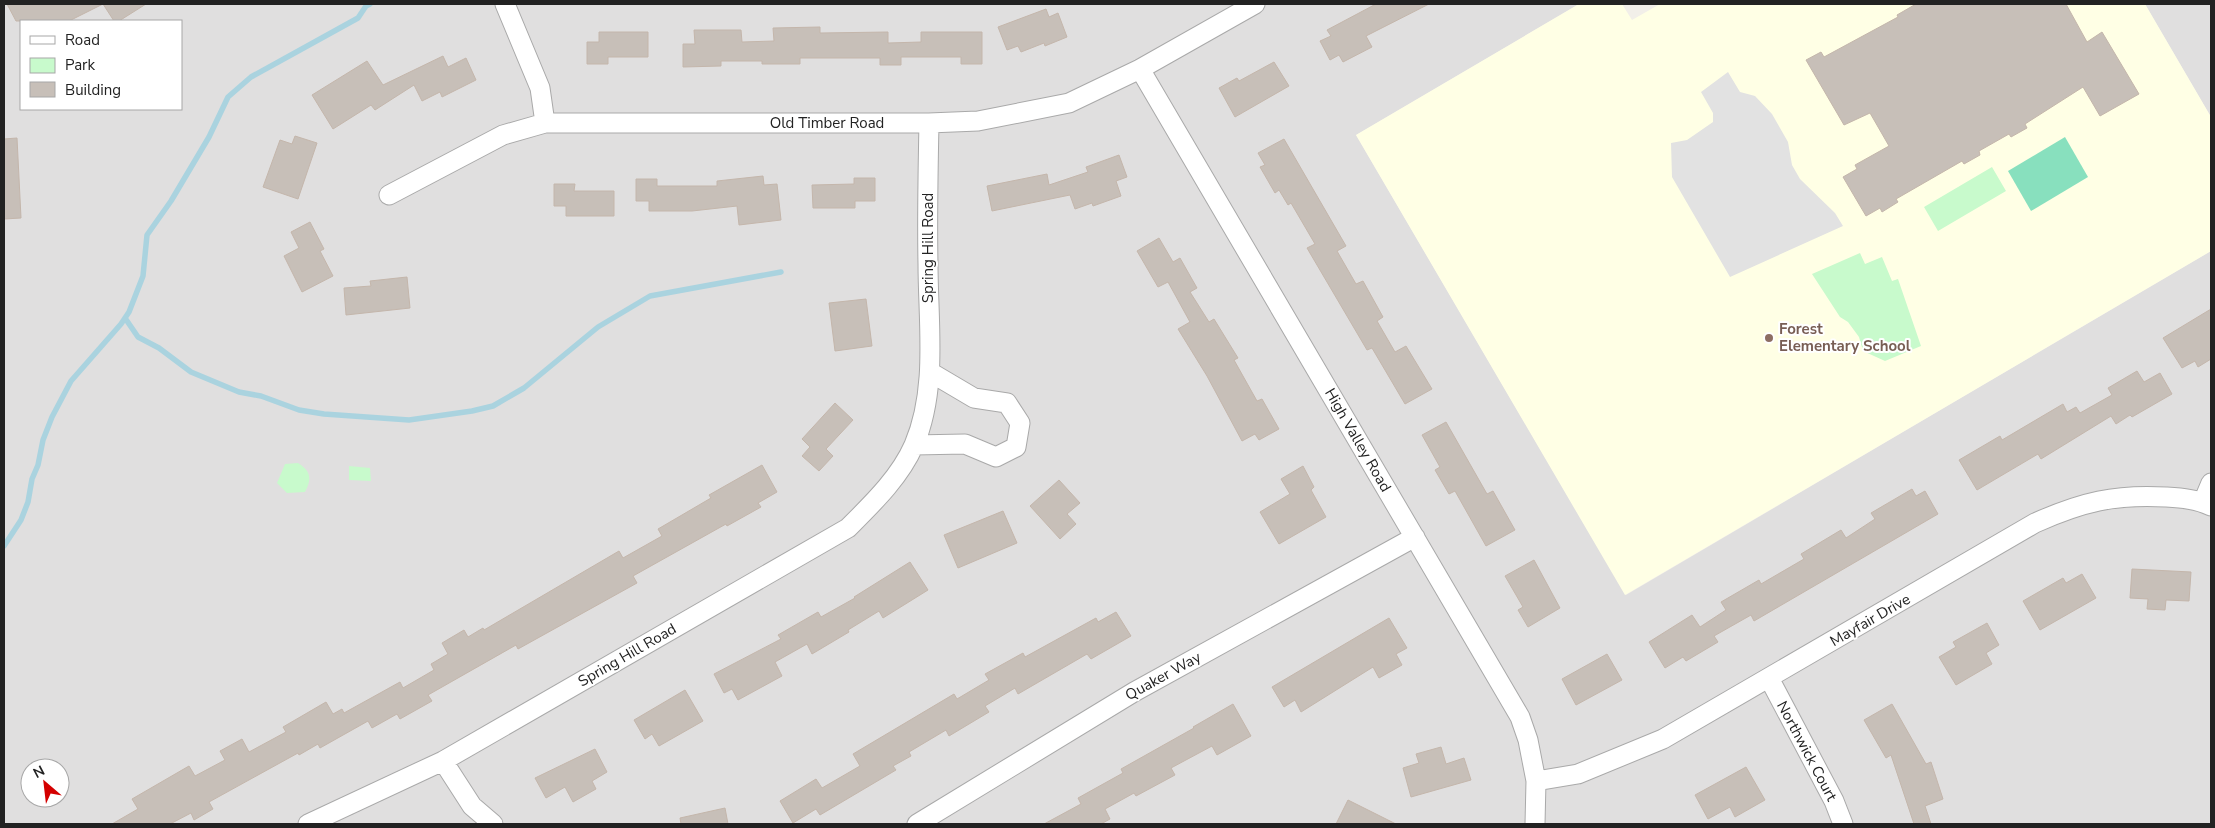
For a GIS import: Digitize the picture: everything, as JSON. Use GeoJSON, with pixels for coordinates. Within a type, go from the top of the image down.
{"type":"FeatureCollection","features":[{"type":"Feature","properties":{"kind":"street"},"geometry":{"type":"LineString","coordinates":[[505,4],[540,88],[545,123]]}},
{"type":"Feature","properties":{"kind":"street","name":"Old Timber Road"},"geometry":{"type":"LineString","coordinates":[[389,195],[503,135],[545,123],[929,123],[978,121],[1069,103],[1140,69],[1255,4]]}},
{"type":"Feature","properties":{"kind":"street","name":"High Valley Road"},"geometry":{"type":"LineString","coordinates":[[1140,69],[1520,717],[1528,740],[1536,781],[1535,824]]}},
{"type":"Feature","properties":{"kind":"street","name":"Spring Hill Road"},"geometry":{"type":"LineString","coordinates":[[308,824],[444,761],[848,528],[879,498],[914,445],[924,410],[930,372],[928,262],[929,123]]}},
{"type":"Feature","properties":{"kind":"street"},"geometry":{"type":"LineString","coordinates":[[914,445],[964,444],[996,457],[1016,447],[1020,423],[1007,403],[974,398],[930,372]]}},
{"type":"Feature","properties":{"kind":"street"},"geometry":{"type":"LineString","coordinates":[[2207,504],[2211,483]]}},
{"type":"Feature","properties":{"kind":"street","name":"Mayfair Drive"},"geometry":{"type":"LineString","coordinates":[[1536,781],[1578,774],[1663,739],[2036,522],[2067,508],[2102,499],[2135,495],[2207,504]]}},
{"type":"Feature","properties":{"kind":"street","name":"Quaker Way"},"geometry":{"type":"LineString","coordinates":[[917,824],[1134,692],[1415,537]]}},
{"type":"Feature","properties":{"kind":"street","name":"Northwick Court"},"geometry":{"type":"LineString","coordinates":[[1770,678],[1834,801],[1843,824]]}},
{"type":"Feature","properties":{"kind":"street"},"geometry":{"type":"LineString","coordinates":[[444,761],[472,806],[493,824]]}},
{"type":"Feature","properties":{"kind":"shaded area"},"geometry":{"type":"Polygon","coordinates":[[[4,4],[1579,4],[1356,135],[1626,595],[2211,251],[2211,824],[4,824],[4,4]]]}},
{"type":"Feature","properties":{"kind":"shaded area","name":"Forest Elementary School"},"geometry":{"type":"Polygon","coordinates":[[[1579,4],[1622,4],[1632,20],[1660,4],[2145,4],[2211,117],[2211,251],[1625,595],[1356,135],[1579,4]]]}},
{"type":"Feature","properties":{"kind":"shaded area"},"geometry":{"type":"Polygon","coordinates":[[[2145,4],[2211,4],[2211,117],[2145,4]]]}},
{"type":"Feature","properties":{"kind":"shaded area"},"geometry":{"type":"Polygon","coordinates":[[[1728,72],[1740,92],[1755,96],[1772,114],[1788,142],[1792,165],[1800,179],[1835,213],[1843,226],[1730,277],[1672,177],[1671,143],[1687,140],[1713,122],[1713,113],[1701,92],[1728,72]]]}},
{"type":"Feature","properties":{"kind":"green space"},"geometry":{"type":"Polygon","coordinates":[[[2065,137],[2088,177],[2031,211],[2008,171],[2065,137]]]}},
{"type":"Feature","properties":{"kind":"green space"},"geometry":{"type":"Polygon","coordinates":[[[1992,167],[2006,191],[1938,231],[1924,207],[1992,167]]]}},
{"type":"Feature","properties":{"kind":"green space"},"geometry":{"type":"Polygon","coordinates":[[[1860,253],[1865,264],[1882,257],[1892,281],[1898,279],[1921,346],[1885,361],[1863,351],[1859,337],[1848,322],[1840,317],[1812,274],[1860,253]]]}},
{"type":"Feature","properties":{"kind":"green space"},"geometry":{"type":"Polygon","coordinates":[[[298,463],[308,472],[307,487],[305,492],[287,493],[277,483],[285,464],[298,463]]]}},
{"type":"Feature","properties":{"kind":"green space"},"geometry":{"type":"Polygon","coordinates":[[[349,466],[370,468],[371,481],[349,480],[349,466]]]}},
{"type":"Feature","properties":{"kind":"building"},"geometry":{"type":"Polygon","coordinates":[[[7,4],[103,4],[71,20],[16,21],[7,4]]]}},
{"type":"Feature","properties":{"kind":"building"},"geometry":{"type":"Polygon","coordinates":[[[103,4],[146,4],[121,20],[113,20],[103,4]]]}},
{"type":"Feature","properties":{"kind":"building"},"geometry":{"type":"Polygon","coordinates":[[[1376,4],[1429,4],[1366,36],[1372,47],[1343,62],[1339,55],[1330,60],[1320,41],[1331,36],[1327,30],[1376,4]]]}},
{"type":"Feature","properties":{"kind":"building"},"geometry":{"type":"Polygon","coordinates":[[[1916,4],[2066,4],[2087,42],[2102,32],[2139,94],[2100,116],[2083,87],[2025,124],[2027,128],[2011,137],[2009,134],[1979,151],[1980,155],[1964,164],[1962,161],[1896,199],[1898,202],[1882,212],[1880,208],[1866,216],[1843,177],[1857,169],[1855,165],[1889,146],[1870,113],[1844,125],[1806,60],[1821,52],[1824,57],[1898,17],[1897,15],[1916,4]]]}},
{"type":"Feature","properties":{"kind":"building"},"geometry":{"type":"Polygon","coordinates":[[[1046,9],[1049,17],[1058,13],[1067,37],[1045,46],[1044,43],[1021,52],[1018,46],[1007,50],[998,27],[1046,9]]]}},
{"type":"Feature","properties":{"kind":"building"},"geometry":{"type":"Polygon","coordinates":[[[820,27],[820,33],[888,32],[888,43],[921,42],[921,32],[982,32],[982,64],[961,64],[961,57],[901,57],[901,65],[880,65],[880,58],[800,58],[800,64],[762,64],[762,61],[721,61],[721,66],[683,67],[683,44],[695,44],[694,30],[741,30],[742,42],[774,41],[773,28],[820,27]]]}},
{"type":"Feature","properties":{"kind":"building"},"geometry":{"type":"Polygon","coordinates":[[[599,32],[648,32],[648,57],[608,57],[608,64],[587,64],[587,42],[599,42],[599,32]]]}},
{"type":"Feature","properties":{"kind":"building"},"geometry":{"type":"Polygon","coordinates":[[[443,56],[448,67],[466,58],[476,80],[442,97],[440,92],[422,101],[414,85],[375,110],[371,105],[333,129],[312,95],[367,61],[383,85],[443,56]]]}},
{"type":"Feature","properties":{"kind":"building"},"geometry":{"type":"Polygon","coordinates":[[[1274,62],[1289,86],[1235,117],[1219,88],[1237,78],[1239,81],[1274,62]]]}},
{"type":"Feature","properties":{"kind":"building"},"geometry":{"type":"Polygon","coordinates":[[[295,136],[317,143],[298,199],[263,187],[280,140],[292,144],[295,136]]]}},
{"type":"Feature","properties":{"kind":"building"},"geometry":{"type":"Polygon","coordinates":[[[17,138],[21,218],[4,219],[4,139],[17,138]]]}},
{"type":"Feature","properties":{"kind":"building"},"geometry":{"type":"Polygon","coordinates":[[[1284,139],[1346,246],[1337,251],[1356,284],[1363,281],[1383,317],[1377,321],[1395,352],[1406,346],[1432,389],[1405,404],[1372,348],[1367,350],[1307,248],[1315,244],[1291,203],[1288,205],[1279,190],[1275,193],[1260,167],[1265,165],[1258,153],[1284,139]]]}},
{"type":"Feature","properties":{"kind":"building"},"geometry":{"type":"Polygon","coordinates":[[[1119,155],[1127,177],[1116,181],[1121,196],[1093,206],[1092,203],[1075,209],[1070,195],[992,211],[987,186],[1047,174],[1049,185],[1088,172],[1086,167],[1119,155]]]}},
{"type":"Feature","properties":{"kind":"building"},"geometry":{"type":"Polygon","coordinates":[[[763,176],[764,185],[777,184],[781,220],[739,225],[737,206],[692,211],[649,211],[649,201],[636,201],[636,179],[657,179],[657,186],[717,186],[717,181],[763,176]]]}},
{"type":"Feature","properties":{"kind":"building"},"geometry":{"type":"Polygon","coordinates":[[[854,178],[875,178],[875,201],[855,201],[855,208],[813,208],[812,185],[854,184],[854,178]]]}},
{"type":"Feature","properties":{"kind":"building"},"geometry":{"type":"Polygon","coordinates":[[[554,184],[575,184],[574,191],[614,191],[614,216],[566,216],[566,206],[554,206],[554,184]]]}},
{"type":"Feature","properties":{"kind":"building"},"geometry":{"type":"Polygon","coordinates":[[[310,222],[324,249],[320,251],[333,276],[302,292],[284,256],[299,248],[291,232],[310,222]]]}},
{"type":"Feature","properties":{"kind":"building"},"geometry":{"type":"Polygon","coordinates":[[[1159,238],[1173,262],[1180,258],[1197,288],[1190,292],[1209,322],[1214,319],[1238,358],[1234,360],[1257,401],[1262,399],[1279,429],[1259,440],[1255,434],[1242,441],[1207,376],[1178,329],[1190,322],[1168,282],[1158,287],[1137,251],[1159,238]]]}},
{"type":"Feature","properties":{"kind":"building"},"geometry":{"type":"Polygon","coordinates":[[[407,277],[410,308],[346,315],[344,288],[371,286],[370,281],[407,277]]]}},
{"type":"Feature","properties":{"kind":"building"},"geometry":{"type":"Polygon","coordinates":[[[866,299],[872,346],[835,351],[829,303],[866,299]]]}},
{"type":"Feature","properties":{"kind":"building"},"geometry":{"type":"Polygon","coordinates":[[[2211,309],[2211,359],[2198,367],[2195,361],[2182,368],[2163,338],[2211,309]]]}},
{"type":"Feature","properties":{"kind":"building"},"geometry":{"type":"Polygon","coordinates":[[[2137,371],[2144,382],[2160,373],[2172,394],[2116,424],[2111,416],[2041,459],[2038,454],[1977,490],[1959,460],[2000,436],[2002,440],[2063,404],[2067,412],[2076,407],[2080,413],[2112,395],[2108,388],[2137,371]]]}},
{"type":"Feature","properties":{"kind":"building"},"geometry":{"type":"Polygon","coordinates":[[[835,403],[853,420],[826,449],[833,456],[819,471],[802,456],[810,447],[802,439],[835,403]]]}},
{"type":"Feature","properties":{"kind":"building"},"geometry":{"type":"Polygon","coordinates":[[[1446,422],[1487,494],[1493,491],[1515,530],[1486,546],[1455,491],[1449,494],[1435,470],[1440,467],[1422,435],[1446,422]]]}},
{"type":"Feature","properties":{"kind":"building"},"geometry":{"type":"Polygon","coordinates":[[[762,465],[777,492],[758,503],[761,507],[727,526],[726,524],[633,576],[637,583],[518,649],[516,645],[428,695],[432,701],[400,719],[397,714],[372,728],[368,721],[320,748],[318,744],[299,755],[298,753],[209,802],[213,809],[194,820],[191,813],[170,824],[112,824],[138,809],[132,799],[189,766],[195,776],[225,760],[220,751],[242,739],[249,752],[286,732],[283,727],[326,702],[333,714],[342,709],[344,713],[400,682],[403,688],[434,670],[431,664],[448,654],[442,643],[464,630],[468,637],[483,628],[484,630],[619,551],[623,558],[662,536],[658,529],[711,498],[709,495],[762,465]]]}},
{"type":"Feature","properties":{"kind":"building"},"geometry":{"type":"Polygon","coordinates":[[[1303,466],[1314,487],[1311,490],[1326,517],[1279,544],[1260,512],[1290,494],[1281,479],[1303,466]]]}},
{"type":"Feature","properties":{"kind":"building"},"geometry":{"type":"Polygon","coordinates":[[[1059,480],[1080,503],[1067,514],[1076,524],[1060,539],[1030,506],[1059,480]]]}},
{"type":"Feature","properties":{"kind":"building"},"geometry":{"type":"Polygon","coordinates":[[[1912,489],[1916,496],[1925,491],[1938,514],[1754,621],[1751,615],[1714,636],[1718,642],[1686,661],[1683,657],[1665,668],[1649,642],[1692,615],[1700,627],[1726,610],[1721,602],[1759,580],[1761,584],[1804,559],[1801,554],[1841,530],[1846,538],[1875,519],[1871,513],[1912,489]]]}},
{"type":"Feature","properties":{"kind":"building"},"geometry":{"type":"Polygon","coordinates":[[[1003,511],[1017,543],[958,568],[944,535],[1003,511]]]}},
{"type":"Feature","properties":{"kind":"building"},"geometry":{"type":"Polygon","coordinates":[[[1534,560],[1560,608],[1528,627],[1518,610],[1523,607],[1505,576],[1534,560]]]}},
{"type":"Feature","properties":{"kind":"building"},"geometry":{"type":"Polygon","coordinates":[[[910,562],[928,590],[883,618],[879,611],[812,654],[807,644],[775,662],[782,676],[738,700],[732,689],[724,693],[714,674],[781,639],[778,635],[818,612],[821,617],[855,598],[910,562]]]}},
{"type":"Feature","properties":{"kind":"building"},"geometry":{"type":"Polygon","coordinates":[[[2132,569],[2191,572],[2189,601],[2166,600],[2165,610],[2147,609],[2148,599],[2130,598],[2132,569]]]}},
{"type":"Feature","properties":{"kind":"building"},"geometry":{"type":"Polygon","coordinates":[[[2082,574],[2096,598],[2040,630],[2023,601],[2063,578],[2066,583],[2082,574]]]}},
{"type":"Feature","properties":{"kind":"building"},"geometry":{"type":"Polygon","coordinates":[[[1116,612],[1131,636],[1091,659],[1087,654],[1018,694],[1015,688],[985,706],[989,712],[949,736],[946,730],[909,752],[911,756],[893,766],[896,770],[820,815],[816,809],[793,823],[780,801],[816,779],[822,788],[860,766],[853,754],[954,694],[957,699],[989,680],[985,674],[1023,653],[1025,657],[1096,618],[1098,622],[1116,612]]]}},
{"type":"Feature","properties":{"kind":"building"},"geometry":{"type":"Polygon","coordinates":[[[1389,618],[1407,648],[1396,654],[1402,665],[1379,678],[1373,667],[1301,712],[1295,700],[1284,707],[1272,687],[1389,618]]]}},
{"type":"Feature","properties":{"kind":"building"},"geometry":{"type":"Polygon","coordinates":[[[1987,623],[1999,645],[1986,653],[1992,664],[1956,685],[1939,657],[1956,647],[1953,642],[1987,623]]]}},
{"type":"Feature","properties":{"kind":"building"},"geometry":{"type":"Polygon","coordinates":[[[1607,654],[1622,680],[1576,705],[1562,679],[1607,654]]]}},
{"type":"Feature","properties":{"kind":"building"},"geometry":{"type":"Polygon","coordinates":[[[685,690],[703,721],[659,746],[652,734],[645,739],[634,720],[685,690]]]}},
{"type":"Feature","properties":{"kind":"building"},"geometry":{"type":"Polygon","coordinates":[[[1233,704],[1251,736],[1217,755],[1212,746],[1171,768],[1175,775],[1136,796],[1134,793],[1105,809],[1110,819],[1101,824],[1044,824],[1081,804],[1078,798],[1123,773],[1121,769],[1233,704]]]}},
{"type":"Feature","properties":{"kind":"building"},"geometry":{"type":"Polygon","coordinates":[[[1892,704],[1926,764],[1931,762],[1943,799],[1925,806],[1931,824],[1914,824],[1891,755],[1886,758],[1864,720],[1892,704]]]}},
{"type":"Feature","properties":{"kind":"building"},"geometry":{"type":"Polygon","coordinates":[[[1441,747],[1446,764],[1464,758],[1471,780],[1411,797],[1403,768],[1419,763],[1416,754],[1441,747]]]}},
{"type":"Feature","properties":{"kind":"building"},"geometry":{"type":"Polygon","coordinates":[[[595,749],[607,772],[592,781],[596,789],[573,802],[565,787],[546,798],[535,778],[595,749]]]}},
{"type":"Feature","properties":{"kind":"building"},"geometry":{"type":"Polygon","coordinates":[[[1746,767],[1765,800],[1735,817],[1730,807],[1708,819],[1695,795],[1746,767]]]}},
{"type":"Feature","properties":{"kind":"building"},"geometry":{"type":"Polygon","coordinates":[[[1348,800],[1396,824],[1336,824],[1348,800]]]}},
{"type":"Feature","properties":{"kind":"building"},"geometry":{"type":"Polygon","coordinates":[[[725,808],[728,824],[681,824],[680,818],[725,808]]]}},
{"type":"Feature","properties":{"kind":"waterway"},"geometry":{"type":"LineString","coordinates":[[4,546],[21,520],[28,502],[32,479],[38,465],[43,440],[52,417],[71,381],[121,324],[129,312],[143,276],[147,235],[171,201],[209,137],[228,97],[251,77],[358,18],[366,6],[370,4]]}},
{"type":"Feature","properties":{"kind":"waterway"},"geometry":{"type":"LineString","coordinates":[[125,318],[138,337],[159,348],[191,372],[239,392],[261,396],[299,410],[324,414],[409,420],[493,406],[524,388],[598,327],[650,296],[781,272]]}},
{"type":"Feature","properties":{"kind":"place","name":"Forest Elementary School"},"geometry":{"type":"Point","coordinates":[1769,338]}}]}
